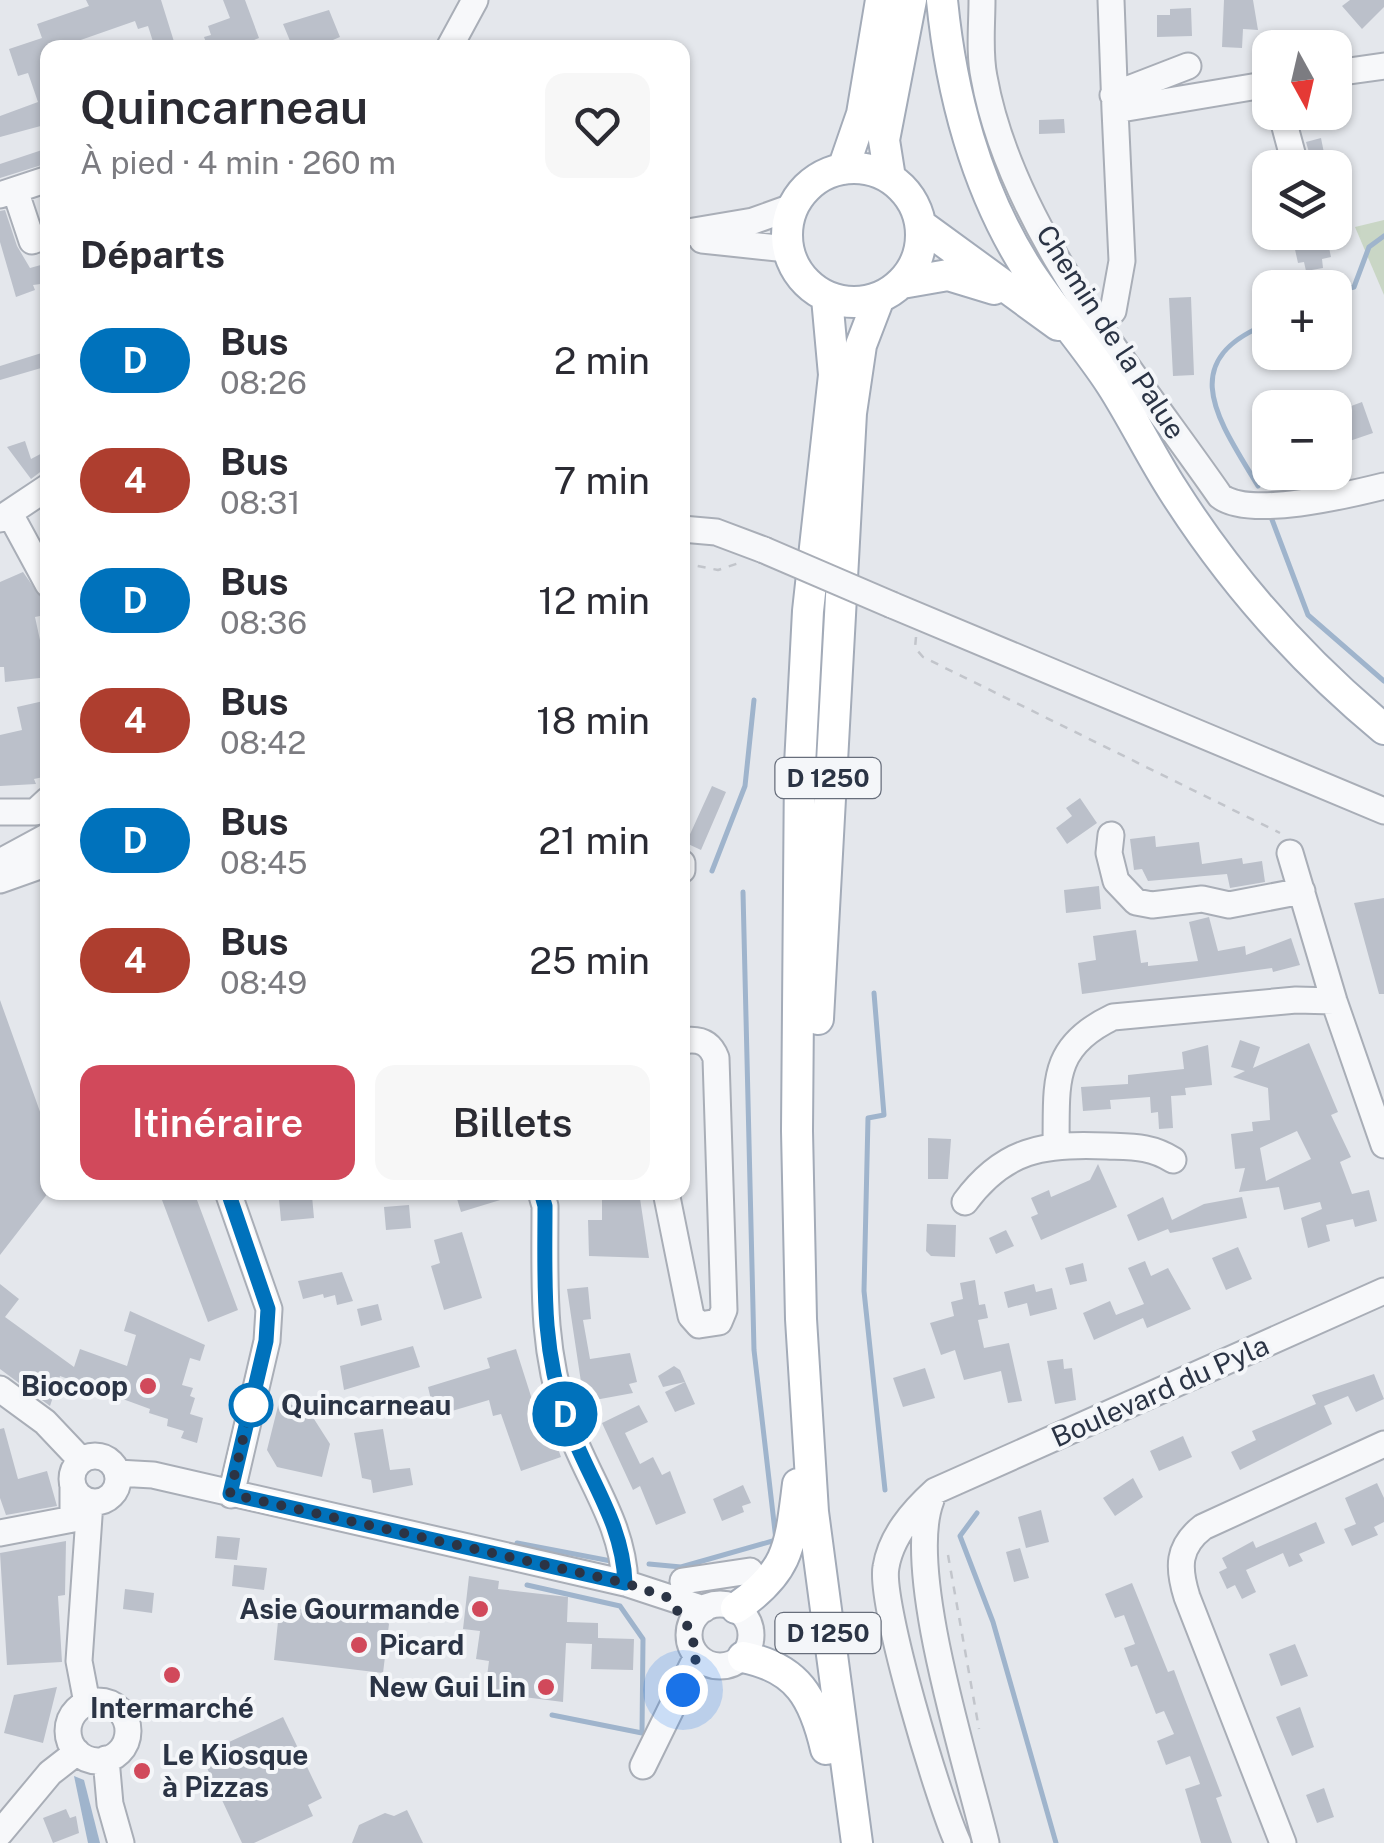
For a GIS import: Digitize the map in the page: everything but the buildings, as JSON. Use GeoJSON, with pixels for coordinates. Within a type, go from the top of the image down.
{"type":"FeatureCollection","features":[{"type":"Feature","properties":{"kind":"main road"},"geometry":{"type":"LineString","coordinates":[[843,168],[862,114],[881,0]]}},
{"type":"Feature","properties":{"kind":"main road"},"geometry":{"type":"LineString","coordinates":[[890,178],[884,140],[911,0]]}},
{"type":"Feature","properties":{"kind":"main road"},"geometry":{"type":"LineString","coordinates":[[942,0],[956,91],[982,173],[1025,266],[1089,332],[1113,387],[1173,491],[1264,612],[1330,684],[1384,729]]}},
{"type":"Feature","properties":{"kind":"main road"},"geometry":{"type":"LineString","coordinates":[[890,290],[914,266],[921,225],[916,207],[890,178],[859,168],[843,168],[822,176],[804,189],[792,207],[788,249],[809,286],[828,298],[862,302],[890,290],[948,275],[1016,296],[1089,332]]}},
{"type":"Feature","properties":{"kind":"main road"},"geometry":{"type":"LineString","coordinates":[[921,225],[1016,296]]}},
{"type":"Feature","properties":{"kind":"main road","name":"D 1250"},"geometry":{"type":"LineString","coordinates":[[803,1262],[809,1216],[830,739],[851,468],[851,414],[861,345],[890,290]]}},
{"type":"Feature","properties":{"kind":"main road","name":"D 1250"},"geometry":{"type":"LineString","coordinates":[[828,298],[834,375],[812,572],[800,765],[797,1131],[806,1422],[821,1578],[857,1843]]}},
{"type":"Feature","properties":{"kind":"main road"},"geometry":{"type":"LineString","coordinates":[[712,1613],[761,1591],[783,1565],[790,1546],[806,1422]]}},
{"type":"Feature","properties":{"kind":"main road"},"geometry":{"type":"LineString","coordinates":[[743,1657],[765,1661],[793,1676],[808,1693],[818,1712],[849,1843]]}},
{"type":"Feature","properties":{"kind":"street"},"geometry":{"type":"LineString","coordinates":[[453,40],[474,0]]}},
{"type":"Feature","properties":{"kind":"street","name":"Chemin de la Palue"},"geometry":{"type":"LineString","coordinates":[[982,0],[983,75],[1002,143],[1089,332],[1230,504],[1306,500],[1384,486]]}},
{"type":"Feature","properties":{"kind":"street"},"geometry":{"type":"LineString","coordinates":[[1089,332],[1112,310],[1122,261],[1111,0]]}},
{"type":"Feature","properties":{"kind":"street"},"geometry":{"type":"LineString","coordinates":[[1114,102],[1188,66]]}},
{"type":"Feature","properties":{"kind":"street"},"geometry":{"type":"LineString","coordinates":[[1352,71],[1384,66]]}},
{"type":"Feature","properties":{"kind":"street"},"geometry":{"type":"LineString","coordinates":[[1114,102],[1252,89]]}},
{"type":"Feature","properties":{"kind":"street"},"geometry":{"type":"LineString","coordinates":[[40,182],[7,192],[32,241],[40,238]]}},
{"type":"Feature","properties":{"kind":"street"},"geometry":{"type":"LineString","coordinates":[[690,235],[753,222],[792,207]]}},
{"type":"Feature","properties":{"kind":"street"},"geometry":{"type":"LineString","coordinates":[[690,238],[788,249]]}},
{"type":"Feature","properties":{"kind":"street"},"geometry":{"type":"LineString","coordinates":[[40,492],[5,516],[40,571]]}},
{"type":"Feature","properties":{"kind":"street"},"geometry":{"type":"LineString","coordinates":[[690,530],[728,536],[755,555],[892,605],[1384,811]]}},
{"type":"Feature","properties":{"kind":"street"},"geometry":{"type":"LineString","coordinates":[[7,811],[35,812],[40,807]]}},
{"type":"Feature","properties":{"kind":"street"},"geometry":{"type":"LineString","coordinates":[[1111,835],[1109,853],[1116,881],[1136,902],[1152,905],[1202,899],[1229,905],[1302,891]]}},
{"type":"Feature","properties":{"kind":"street"},"geometry":{"type":"LineString","coordinates":[[0,862],[40,840]]}},
{"type":"Feature","properties":{"kind":"street"},"geometry":{"type":"LineString","coordinates":[[1290,853],[1334,1001],[1384,1145]]}},
{"type":"Feature","properties":{"kind":"street"},"geometry":{"type":"LineString","coordinates":[[0,880],[40,866]]}},
{"type":"Feature","properties":{"kind":"street"},"geometry":{"type":"LineString","coordinates":[[1056,1144],[1056,1073],[1069,1052],[1098,1024],[1113,1017],[1296,1000],[1334,1001]]}},
{"type":"Feature","properties":{"kind":"street"},"geometry":{"type":"LineString","coordinates":[[668,1200],[691,1316],[699,1325],[719,1322],[724,1310],[716,1058],[712,1047],[703,1041],[690,1041]]}},
{"type":"Feature","properties":{"kind":"street"},"geometry":{"type":"LineString","coordinates":[[964,1202],[984,1176],[1014,1157],[1056,1144],[1154,1148],[1173,1160]]}},
{"type":"Feature","properties":{"kind":"street"},"geometry":{"type":"LineString","coordinates":[[230,1494],[266,1341],[268,1309],[231,1200]]}},
{"type":"Feature","properties":{"kind":"street"},"geometry":{"type":"LineString","coordinates":[[543,1200],[546,1348],[567,1422],[624,1548],[625,1583]]}},
{"type":"Feature","properties":{"kind":"street","name":"Boulevard du Pyla"},"geometry":{"type":"LineString","coordinates":[[935,1490],[1384,1290]]}},
{"type":"Feature","properties":{"kind":"street"},"geometry":{"type":"LineString","coordinates":[[0,1389],[45,1422],[80,1460]]}},
{"type":"Feature","properties":{"kind":"street"},"geometry":{"type":"LineString","coordinates":[[1283,1843],[1187,1597],[1180,1557],[1185,1544],[1203,1528],[1384,1444]]}},
{"type":"Feature","properties":{"kind":"street"},"geometry":{"type":"LineString","coordinates":[[80,1460],[102,1457],[118,1474],[153,1475],[625,1583],[676,1590],[750,1571]]}},
{"type":"Feature","properties":{"kind":"street"},"geometry":{"type":"LineString","coordinates":[[80,1460],[72,1473],[82,1495],[80,1661],[87,1703]]}},
{"type":"Feature","properties":{"kind":"street"},"geometry":{"type":"LineString","coordinates":[[82,1495],[112,1495],[118,1474]]}},
{"type":"Feature","properties":{"kind":"street"},"geometry":{"type":"LineString","coordinates":[[935,1490],[896,1537],[885,1571],[886,1587],[910,1692],[958,1843]]}},
{"type":"Feature","properties":{"kind":"street"},"geometry":{"type":"LineString","coordinates":[[935,1490],[924,1524],[924,1557],[939,1642],[986,1843]]}},
{"type":"Feature","properties":{"kind":"street"},"geometry":{"type":"LineString","coordinates":[[0,1533],[73,1519],[82,1495]]}},
{"type":"Feature","properties":{"kind":"street"},"geometry":{"type":"LineString","coordinates":[[642,1766],[683,1690],[704,1661],[718,1578]]}},
{"type":"Feature","properties":{"kind":"street"},"geometry":{"type":"LineString","coordinates":[[676,1590],[751,1631],[743,1657],[728,1666],[704,1661]]}},
{"type":"Feature","properties":{"kind":"street"},"geometry":{"type":"LineString","coordinates":[[106,1702],[120,1710],[128,1726],[127,1740],[106,1760],[87,1758],[77,1752],[68,1733],[74,1713],[87,1703],[106,1702]]}},
{"type":"Feature","properties":{"kind":"street"},"geometry":{"type":"LineString","coordinates":[[0,1832],[50,1773],[77,1752]]}},
{"type":"Feature","properties":{"kind":"street"},"geometry":{"type":"LineString","coordinates":[[106,1760],[110,1804],[121,1843]]}},
{"type":"Feature","properties":{"kind":"path"},"geometry":{"type":"LineString","coordinates":[[690,565],[718,570],[755,555]]}},
{"type":"Feature","properties":{"kind":"path"},"geometry":{"type":"LineString","coordinates":[[919,632],[914,645],[923,657],[1268,824],[1279,832],[1290,853]]}},
{"type":"Feature","properties":{"kind":"path"},"geometry":{"type":"LineString","coordinates":[[945,1538],[979,1729]]}},
{"type":"Feature","properties":{"kind":"green space"},"geometry":{"type":"Polygon","coordinates":[[[1384,220],[1384,295],[1355,227],[1384,220]]]}},
{"type":"Feature","properties":{"kind":"water"},"geometry":{"type":"Polygon","coordinates":[[[74,1776],[84,1780],[100,1843],[88,1843],[74,1776]]]}},
{"type":"Feature","properties":{"kind":"waterway"},"geometry":{"type":"LineString","coordinates":[[1352,288],[1369,247],[1384,236]]}},
{"type":"Feature","properties":{"kind":"waterway"},"geometry":{"type":"LineString","coordinates":[[1252,332],[1221,355],[1213,374],[1213,394],[1219,416],[1252,476]]}},
{"type":"Feature","properties":{"kind":"waterway"},"geometry":{"type":"LineString","coordinates":[[1271,517],[1308,615],[1384,681]]}},
{"type":"Feature","properties":{"kind":"waterway"},"geometry":{"type":"LineString","coordinates":[[712,871],[745,786],[754,700]]}},
{"type":"Feature","properties":{"kind":"waterway"},"geometry":{"type":"LineString","coordinates":[[649,1564],[681,1567],[776,1540],[754,1350],[743,892]]}},
{"type":"Feature","properties":{"kind":"waterway"},"geometry":{"type":"LineString","coordinates":[[874,993],[884,1115],[868,1118],[864,1291],[885,1490]]}},
{"type":"Feature","properties":{"kind":"waterway"},"geometry":{"type":"LineString","coordinates":[[977,1513],[960,1536],[993,1622],[1056,1843]]}},
{"type":"Feature","properties":{"kind":"waterway"},"geometry":{"type":"LineString","coordinates":[[517,1543],[611,1561]]}},
{"type":"Feature","properties":{"kind":"waterway"},"geometry":{"type":"LineString","coordinates":[[527,1585],[620,1606],[643,1639],[642,1733],[552,1715]]}},
{"type":"Feature","properties":{"kind":"bus line","name":"D"},"geometry":{"type":"LineString","coordinates":[[231,1200],[268,1309],[266,1341],[230,1494],[625,1583],[624,1548],[567,1422],[546,1348],[543,1200]]}},
{"type":"Feature","properties":{"kind":"place","name":"Biocoop"},"geometry":{"type":"Point","coordinates":[148,1386]}},
{"type":"Feature","properties":{"kind":"place","name":"Quincarneau"},"geometry":{"type":"Point","coordinates":[251,1405]}},
{"type":"Feature","properties":{"kind":"place","name":"Asie Gourmande"},"geometry":{"type":"Point","coordinates":[480,1609]}},
{"type":"Feature","properties":{"kind":"place","name":"Picard"},"geometry":{"type":"Point","coordinates":[359,1645]}},
{"type":"Feature","properties":{"kind":"place","name":"Intermarché"},"geometry":{"type":"Point","coordinates":[172,1675]}},
{"type":"Feature","properties":{"kind":"place","name":"New Gui Lin"},"geometry":{"type":"Point","coordinates":[546,1687]}},
{"type":"Feature","properties":{"kind":"place","name":"Le Kiosque à Pizzas"},"geometry":{"type":"Point","coordinates":[142,1771]}},
{"type":"Feature","properties":{"kind":"route"},"geometry":{"type":"LineString","coordinates":[[251,1405],[230,1494],[625,1583],[669,1598],[690,1630],[689,1639],[697,1656],[683,1690]]}}]}
